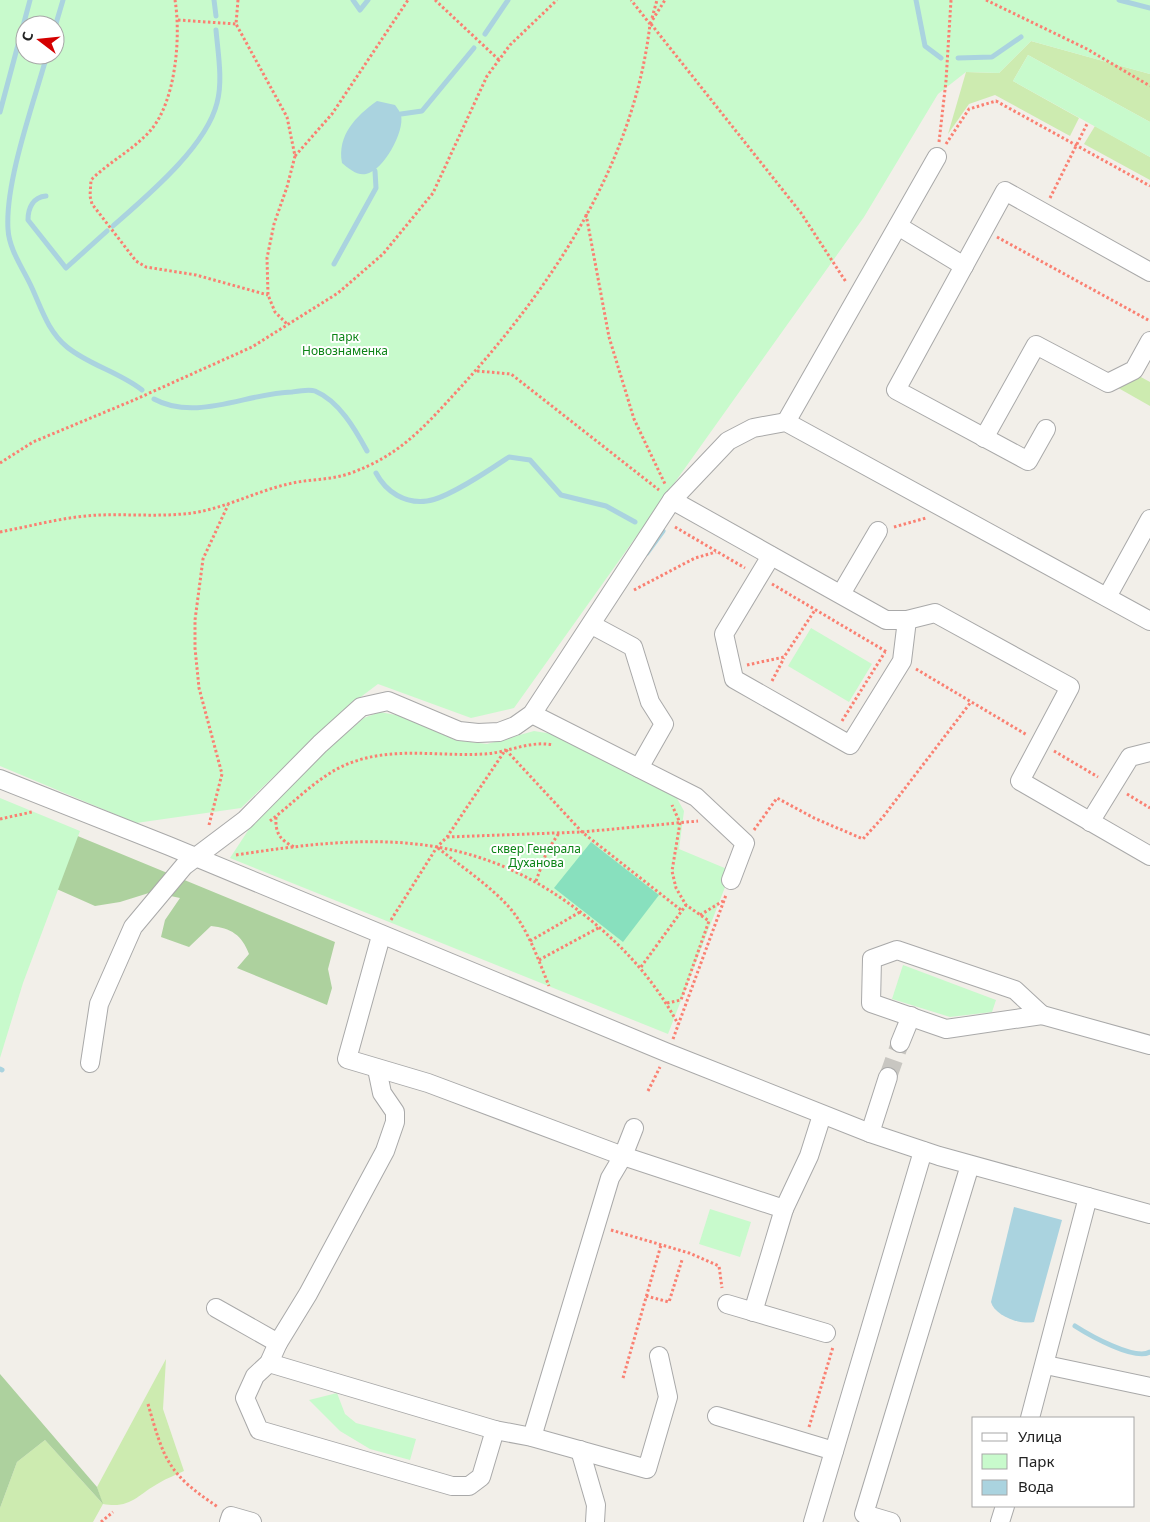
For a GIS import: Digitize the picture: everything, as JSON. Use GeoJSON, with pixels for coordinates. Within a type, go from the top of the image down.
{"type":"FeatureCollection","features":[{"type":"Feature","properties":{"kind":"street"},"geometry":{"type":"LineString","coordinates":[[786,422],[937,157]]}},
{"type":"Feature","properties":{"kind":"street"},"geometry":{"type":"LineString","coordinates":[[1046,429],[1028,462],[896,390],[1004,191],[1150,272]]}},
{"type":"Feature","properties":{"kind":"street"},"geometry":{"type":"LineString","coordinates":[[898,226],[964,266]]}},
{"type":"Feature","properties":{"kind":"street"},"geometry":{"type":"LineString","coordinates":[[984,438],[1036,344],[1108,383],[1134,370],[1150,340]]}},
{"type":"Feature","properties":{"kind":"street"},"geometry":{"type":"LineString","coordinates":[[90,1064],[99,1004],[134,927],[184,866],[245,820],[320,744],[361,707],[388,701],[459,731],[478,734],[499,732],[515,726],[532,714],[672,500],[728,441],[753,428],[786,422],[1150,621]]}},
{"type":"Feature","properties":{"kind":"street"},"geometry":{"type":"LineString","coordinates":[[672,500],[886,620],[907,620],[935,613],[1070,687],[1020,781],[1150,856]]}},
{"type":"Feature","properties":{"kind":"street"},"geometry":{"type":"LineString","coordinates":[[1107,597],[1150,519]]}},
{"type":"Feature","properties":{"kind":"street"},"geometry":{"type":"LineString","coordinates":[[841,594],[878,532]]}},
{"type":"Feature","properties":{"kind":"street"},"geometry":{"type":"LineString","coordinates":[[771,556],[724,634],[734,679],[850,745],[902,661],[907,620]]}},
{"type":"Feature","properties":{"kind":"street"},"geometry":{"type":"LineString","coordinates":[[592,625],[633,647],[650,702],[664,724],[639,768]]}},
{"type":"Feature","properties":{"kind":"street"},"geometry":{"type":"LineString","coordinates":[[532,714],[696,797],[745,843],[731,880]]}},
{"type":"Feature","properties":{"kind":"street"},"geometry":{"type":"LineString","coordinates":[[1090,822],[1130,757],[1150,752]]}},
{"type":"Feature","properties":{"kind":"street"},"geometry":{"type":"LineString","coordinates":[[0,780],[195,857],[381,936],[822,1115],[923,1151],[1150,1214]]}},
{"type":"Feature","properties":{"kind":"street"},"geometry":{"type":"LineString","coordinates":[[381,936],[347,1060],[428,1084],[623,1156],[784,1209]]}},
{"type":"Feature","properties":{"kind":"street"},"geometry":{"type":"LineString","coordinates":[[1042,1015],[1015,990],[897,950],[872,959],[871,1003],[946,1029],[1042,1015],[1150,1045]]}},
{"type":"Feature","properties":{"kind":"street"},"geometry":{"type":"LineString","coordinates":[[900,1043],[911,1016]]}},
{"type":"Feature","properties":{"kind":"street"},"geometry":{"type":"LineString","coordinates":[[377,1070],[382,1093],[395,1112],[395,1122],[385,1151],[308,1294],[278,1343],[269,1363],[255,1376],[245,1398],[259,1430],[452,1486],[469,1486],[481,1477],[495,1430]]}},
{"type":"Feature","properties":{"kind":"street"},"geometry":{"type":"LineString","coordinates":[[870,1133],[888,1077]]}},
{"type":"Feature","properties":{"kind":"street"},"geometry":{"type":"LineString","coordinates":[[753,1312],[784,1209],[809,1156],[822,1115]]}},
{"type":"Feature","properties":{"kind":"street"},"geometry":{"type":"LineString","coordinates":[[532,1437],[610,1178],[623,1156],[634,1128]]}},
{"type":"Feature","properties":{"kind":"street"},"geometry":{"type":"LineString","coordinates":[[813,1522],[923,1151]]}},
{"type":"Feature","properties":{"kind":"street"},"geometry":{"type":"LineString","coordinates":[[891,1522],[864,1514],[970,1164]]}},
{"type":"Feature","properties":{"kind":"street"},"geometry":{"type":"LineString","coordinates":[[1030,1417],[1046,1365],[1088,1198]]}},
{"type":"Feature","properties":{"kind":"street"},"geometry":{"type":"LineString","coordinates":[[727,1304],[826,1333]]}},
{"type":"Feature","properties":{"kind":"street"},"geometry":{"type":"LineString","coordinates":[[216,1308],[278,1343]]}},
{"type":"Feature","properties":{"kind":"street"},"geometry":{"type":"LineString","coordinates":[[269,1363],[495,1430],[532,1437],[647,1469],[668,1397],[659,1356]]}},
{"type":"Feature","properties":{"kind":"street"},"geometry":{"type":"LineString","coordinates":[[1046,1365],[1150,1387]]}},
{"type":"Feature","properties":{"kind":"street"},"geometry":{"type":"LineString","coordinates":[[717,1416],[834,1450]]}},
{"type":"Feature","properties":{"kind":"street"},"geometry":{"type":"LineString","coordinates":[[580,1450],[596,1505],[595,1522]]}},
{"type":"Feature","properties":{"kind":"street"},"geometry":{"type":"LineString","coordinates":[[1000,1522],[1005,1507]]}},
{"type":"Feature","properties":{"kind":"street"},"geometry":{"type":"LineString","coordinates":[[230,1519],[252,1522]]}},
{"type":"Feature","properties":{"kind":"path"},"geometry":{"type":"LineString","coordinates":[[175,0],[178,20],[173,74],[164,106],[151,130],[91,180],[90,196],[92,204],[136,262],[146,267],[196,275],[268,295]]}},
{"type":"Feature","properties":{"kind":"path"},"geometry":{"type":"LineString","coordinates":[[238,0],[236,24],[287,117],[295,156]]}},
{"type":"Feature","properties":{"kind":"path"},"geometry":{"type":"LineString","coordinates":[[287,324],[275,312],[268,295],[267,258],[295,156],[332,114],[408,0]]}},
{"type":"Feature","properties":{"kind":"path"},"geometry":{"type":"LineString","coordinates":[[435,0],[499,60]]}},
{"type":"Feature","properties":{"kind":"path"},"geometry":{"type":"LineString","coordinates":[[0,463],[49,434],[252,347],[338,293],[383,254],[433,192],[487,76],[517,38],[557,0]]}},
{"type":"Feature","properties":{"kind":"path"},"geometry":{"type":"LineString","coordinates":[[631,0],[801,213],[829,259],[857,298]]}},
{"type":"Feature","properties":{"kind":"path"},"geometry":{"type":"LineString","coordinates":[[0,532],[97,515],[192,513],[228,504],[293,483],[347,474],[392,455],[426,426],[510,331],[544,286],[586,214],[613,165],[630,120],[647,56],[650,24],[657,0]]}},
{"type":"Feature","properties":{"kind":"path"},"geometry":{"type":"LineString","coordinates":[[650,24],[665,0]]}},
{"type":"Feature","properties":{"kind":"path"},"geometry":{"type":"LineString","coordinates":[[937,157],[946,81],[951,0]]}},
{"type":"Feature","properties":{"kind":"path"},"geometry":{"type":"LineString","coordinates":[[986,0],[1087,49],[1150,86]]}},
{"type":"Feature","properties":{"kind":"path"},"geometry":{"type":"LineString","coordinates":[[178,20],[236,24]]}},
{"type":"Feature","properties":{"kind":"path"},"geometry":{"type":"LineString","coordinates":[[937,157],[969,109],[996,101],[1150,186]]}},
{"type":"Feature","properties":{"kind":"path"},"geometry":{"type":"LineString","coordinates":[[1042,212],[1088,122]]}},
{"type":"Feature","properties":{"kind":"path"},"geometry":{"type":"LineString","coordinates":[[586,214],[609,338],[634,419],[672,500]]}},
{"type":"Feature","properties":{"kind":"path"},"geometry":{"type":"LineString","coordinates":[[984,229],[1150,321]]}},
{"type":"Feature","properties":{"kind":"path"},"geometry":{"type":"LineString","coordinates":[[476,371],[511,374],[672,500]]}},
{"type":"Feature","properties":{"kind":"path"},"geometry":{"type":"LineString","coordinates":[[208,827],[222,774],[199,688],[195,648],[195,620],[203,559],[228,504]]}},
{"type":"Feature","properties":{"kind":"path"},"geometry":{"type":"LineString","coordinates":[[878,532],[951,512]]}},
{"type":"Feature","properties":{"kind":"path"},"geometry":{"type":"LineString","coordinates":[[661,519],[1040,743]]}},
{"type":"Feature","properties":{"kind":"path"},"geometry":{"type":"LineString","coordinates":[[629,593],[695,558],[718,552]]}},
{"type":"Feature","properties":{"kind":"path"},"geometry":{"type":"LineString","coordinates":[[763,696],[784,657],[815,610]]}},
{"type":"Feature","properties":{"kind":"path"},"geometry":{"type":"LineString","coordinates":[[833,736],[885,651]]}},
{"type":"Feature","properties":{"kind":"path"},"geometry":{"type":"LineString","coordinates":[[731,668],[784,657]]}},
{"type":"Feature","properties":{"kind":"path"},"geometry":{"type":"LineString","coordinates":[[745,843],[777,798],[814,818],[863,839],[883,817],[971,702]]}},
{"type":"Feature","properties":{"kind":"path"},"geometry":{"type":"LineString","coordinates":[[381,936],[437,847],[447,837],[506,750],[515,726]]}},
{"type":"Feature","properties":{"kind":"path"},"geometry":{"type":"LineString","coordinates":[[269,822],[337,769],[388,753],[486,754],[538,744],[556,746]]}},
{"type":"Feature","properties":{"kind":"path"},"geometry":{"type":"LineString","coordinates":[[506,750],[582,832],[681,910]]}},
{"type":"Feature","properties":{"kind":"path"},"geometry":{"type":"LineString","coordinates":[[1058,753],[1086,770]]}},
{"type":"Feature","properties":{"kind":"path"},"geometry":{"type":"LineString","coordinates":[[667,1003],[681,1000],[709,921],[686,905],[676,888],[672,871],[680,823],[670,802]]}},
{"type":"Feature","properties":{"kind":"path"},"geometry":{"type":"LineString","coordinates":[[0,819],[32,812]]}},
{"type":"Feature","properties":{"kind":"path"},"geometry":{"type":"LineString","coordinates":[[276,816],[277,833],[284,842],[294,847]]}},
{"type":"Feature","properties":{"kind":"path"},"geometry":{"type":"LineString","coordinates":[[447,837],[582,832],[719,819]]}},
{"type":"Feature","properties":{"kind":"path"},"geometry":{"type":"LineString","coordinates":[[536,881],[547,852],[560,833]]}},
{"type":"Feature","properties":{"kind":"path"},"geometry":{"type":"LineString","coordinates":[[234,855],[294,847],[385,841],[437,847],[471,854],[503,865],[536,881],[600,927],[621,945],[667,1003],[678,1024]]}},
{"type":"Feature","properties":{"kind":"path"},"geometry":{"type":"LineString","coordinates":[[437,847],[498,896],[510,908],[530,941],[550,989]]}},
{"type":"Feature","properties":{"kind":"path"},"geometry":{"type":"LineString","coordinates":[[670,1046],[731,880]]}},
{"type":"Feature","properties":{"kind":"path"},"geometry":{"type":"LineString","coordinates":[[700,915],[724,901]]}},
{"type":"Feature","properties":{"kind":"path"},"geometry":{"type":"LineString","coordinates":[[641,968],[686,905]]}},
{"type":"Feature","properties":{"kind":"path"},"geometry":{"type":"LineString","coordinates":[[530,941],[580,912]]}},
{"type":"Feature","properties":{"kind":"path"},"geometry":{"type":"LineString","coordinates":[[539,960],[600,927]]}},
{"type":"Feature","properties":{"kind":"path"},"geometry":{"type":"LineString","coordinates":[[648,1091],[664,1058]]}},
{"type":"Feature","properties":{"kind":"path"},"geometry":{"type":"LineString","coordinates":[[596,1225],[661,1245],[719,1266],[723,1294],[727,1304]]}},
{"type":"Feature","properties":{"kind":"path"},"geometry":{"type":"LineString","coordinates":[[623,1378],[661,1245]]}},
{"type":"Feature","properties":{"kind":"path"},"geometry":{"type":"LineString","coordinates":[[646,1296],[669,1302],[682,1260]]}},
{"type":"Feature","properties":{"kind":"path"},"geometry":{"type":"LineString","coordinates":[[808,1443],[807,1434],[834,1345],[826,1333]]}},
{"type":"Feature","properties":{"kind":"path"},"geometry":{"type":"LineString","coordinates":[[148,1404],[166,1461],[178,1478],[230,1519]]}},
{"type":"Feature","properties":{"kind":"path"},"geometry":{"type":"LineString","coordinates":[[101,1522],[112,1512]]}},
{"type":"Feature","properties":{"kind":"green space","name":"парк Новознаменка"},"geometry":{"type":"Polygon","coordinates":[[[0,0],[1150,0],[1150,74],[1031,41],[999,73],[966,72],[938,94],[864,217],[514,708],[471,718],[378,684],[342,711],[241,808],[136,823],[0,766],[0,0]]]}},
{"type":"Feature","properties":{"kind":"green space"},"geometry":{"type":"Polygon","coordinates":[[[1031,41],[1150,74],[1150,122],[1028,55],[1013,81],[1079,118],[1070,136],[995,95],[969,104],[948,134],[966,72],[999,73],[1031,41]]]}},
{"type":"Feature","properties":{"kind":"green space"},"geometry":{"type":"Polygon","coordinates":[[[1028,55],[1150,122],[1150,157],[1013,81],[1028,55]]]}},
{"type":"Feature","properties":{"kind":"green space"},"geometry":{"type":"Polygon","coordinates":[[[1095,126],[1150,157],[1150,180],[1084,144],[1095,126]]]}},
{"type":"Feature","properties":{"kind":"green space"},"geometry":{"type":"Polygon","coordinates":[[[1139,376],[1150,382],[1150,406],[1113,385],[1139,376]]]}},
{"type":"Feature","properties":{"kind":"green space"},"geometry":{"type":"Polygon","coordinates":[[[811,628],[872,664],[849,702],[788,666],[811,628]]]}},
{"type":"Feature","properties":{"kind":"green space","name":"сквер Генерала Духанова"},"geometry":{"type":"Polygon","coordinates":[[[380,712],[406,717],[455,740],[487,744],[534,731],[559,735],[674,793],[684,811],[679,849],[727,869],[727,882],[668,1034],[230,858],[251,826],[324,752],[364,718],[380,712]]]}},
{"type":"Feature","properties":{"kind":"green space"},"geometry":{"type":"Polygon","coordinates":[[[0,798],[80,831],[23,983],[0,1058],[0,798]]]}},
{"type":"Feature","properties":{"kind":"green space"},"geometry":{"type":"Polygon","coordinates":[[[0,804],[335,942],[328,969],[332,988],[327,1005],[237,968],[249,954],[239,937],[230,931],[211,926],[189,947],[161,937],[165,920],[180,898],[152,892],[120,902],[95,906],[16,871],[0,804]]]}},
{"type":"Feature","properties":{"kind":"green space"},"geometry":{"type":"Polygon","coordinates":[[[591,842],[659,895],[623,942],[554,888],[591,842]]]}},
{"type":"Feature","properties":{"kind":"green space"},"geometry":{"type":"Polygon","coordinates":[[[903,965],[996,1000],[992,1012],[950,1017],[892,999],[903,965]]]}},
{"type":"Feature","properties":{"kind":"green space"},"geometry":{"type":"Polygon","coordinates":[[[710,1209],[751,1222],[740,1257],[699,1244],[710,1209]]]}},
{"type":"Feature","properties":{"kind":"green space"},"geometry":{"type":"Polygon","coordinates":[[[166,1359],[163,1409],[184,1471],[162,1481],[127,1503],[120,1505],[103,1504],[93,1522],[0,1522],[0,1508],[17,1462],[45,1440],[102,1503],[97,1487],[166,1359]]]}},
{"type":"Feature","properties":{"kind":"green space"},"geometry":{"type":"Polygon","coordinates":[[[0,1374],[97,1487],[103,1504],[45,1440],[17,1462],[0,1508],[0,1374]]]}},
{"type":"Feature","properties":{"kind":"green space"},"geometry":{"type":"Polygon","coordinates":[[[337,1393],[345,1414],[356,1423],[416,1439],[410,1460],[370,1449],[340,1431],[309,1400],[337,1393]]]}},
{"type":"Feature","properties":{"kind":"water"},"geometry":{"type":"Polygon","coordinates":[[[377,101],[395,105],[401,115],[400,131],[391,150],[379,166],[366,174],[359,174],[342,163],[342,144],[345,135],[355,120],[377,101]]]}},
{"type":"Feature","properties":{"kind":"water"},"geometry":{"type":"Polygon","coordinates":[[[1014,1207],[1062,1220],[1034,1322],[1028,1323],[1015,1321],[1003,1315],[993,1307],[991,1302],[1014,1207]]]}},
{"type":"Feature","properties":{"kind":"waterway"},"geometry":{"type":"LineString","coordinates":[[0,112],[30,0]]}},
{"type":"Feature","properties":{"kind":"waterway"},"geometry":{"type":"LineString","coordinates":[[59,15],[63,0]]}},
{"type":"Feature","properties":{"kind":"waterway"},"geometry":{"type":"LineString","coordinates":[[214,0],[216,16]]}},
{"type":"Feature","properties":{"kind":"waterway"},"geometry":{"type":"LineString","coordinates":[[353,0],[360,10],[368,0]]}},
{"type":"Feature","properties":{"kind":"waterway"},"geometry":{"type":"LineString","coordinates":[[485,34],[508,0]]}},
{"type":"Feature","properties":{"kind":"waterway"},"geometry":{"type":"LineString","coordinates":[[916,0],[925,46],[941,58]]}},
{"type":"Feature","properties":{"kind":"waterway"},"geometry":{"type":"LineString","coordinates":[[1119,0],[1150,8]]}},
{"type":"Feature","properties":{"kind":"waterway"},"geometry":{"type":"LineString","coordinates":[[113,226],[174,170],[201,137],[211,120],[220,86],[216,30]]}},
{"type":"Feature","properties":{"kind":"waterway"},"geometry":{"type":"LineString","coordinates":[[958,58],[992,57],[1021,37]]}},
{"type":"Feature","properties":{"kind":"waterway"},"geometry":{"type":"LineString","coordinates":[[401,114],[422,111],[474,48]]}},
{"type":"Feature","properties":{"kind":"waterway"},"geometry":{"type":"LineString","coordinates":[[44,65],[11,188],[8,210],[8,229],[11,245],[46,320],[60,341],[94,364],[124,378],[142,390]]}},
{"type":"Feature","properties":{"kind":"waterway"},"geometry":{"type":"LineString","coordinates":[[334,264],[376,188],[375,171]]}},
{"type":"Feature","properties":{"kind":"waterway"},"geometry":{"type":"LineString","coordinates":[[46,196],[38,198],[32,204],[28,220],[66,268],[107,231]]}},
{"type":"Feature","properties":{"kind":"waterway"},"geometry":{"type":"LineString","coordinates":[[154,399],[170,405],[187,408],[204,407],[275,394],[307,390],[315,391],[332,402],[346,417],[367,451]]}},
{"type":"Feature","properties":{"kind":"waterway"},"geometry":{"type":"LineString","coordinates":[[376,473],[385,486],[397,495],[411,501],[427,501],[446,495],[509,457],[530,460],[561,495],[606,506],[635,522]]}},
{"type":"Feature","properties":{"kind":"waterway"},"geometry":{"type":"LineString","coordinates":[[647,553],[663,531]]}},
{"type":"Feature","properties":{"kind":"waterway"},"geometry":{"type":"LineString","coordinates":[[1075,1326],[1101,1341],[1123,1350],[1143,1354],[1150,1352]]}},
{"type":"Feature","properties":{"kind":"tunnel"},"geometry":{"type":"LineString","coordinates":[[888,1077],[900,1043]]}}]}
